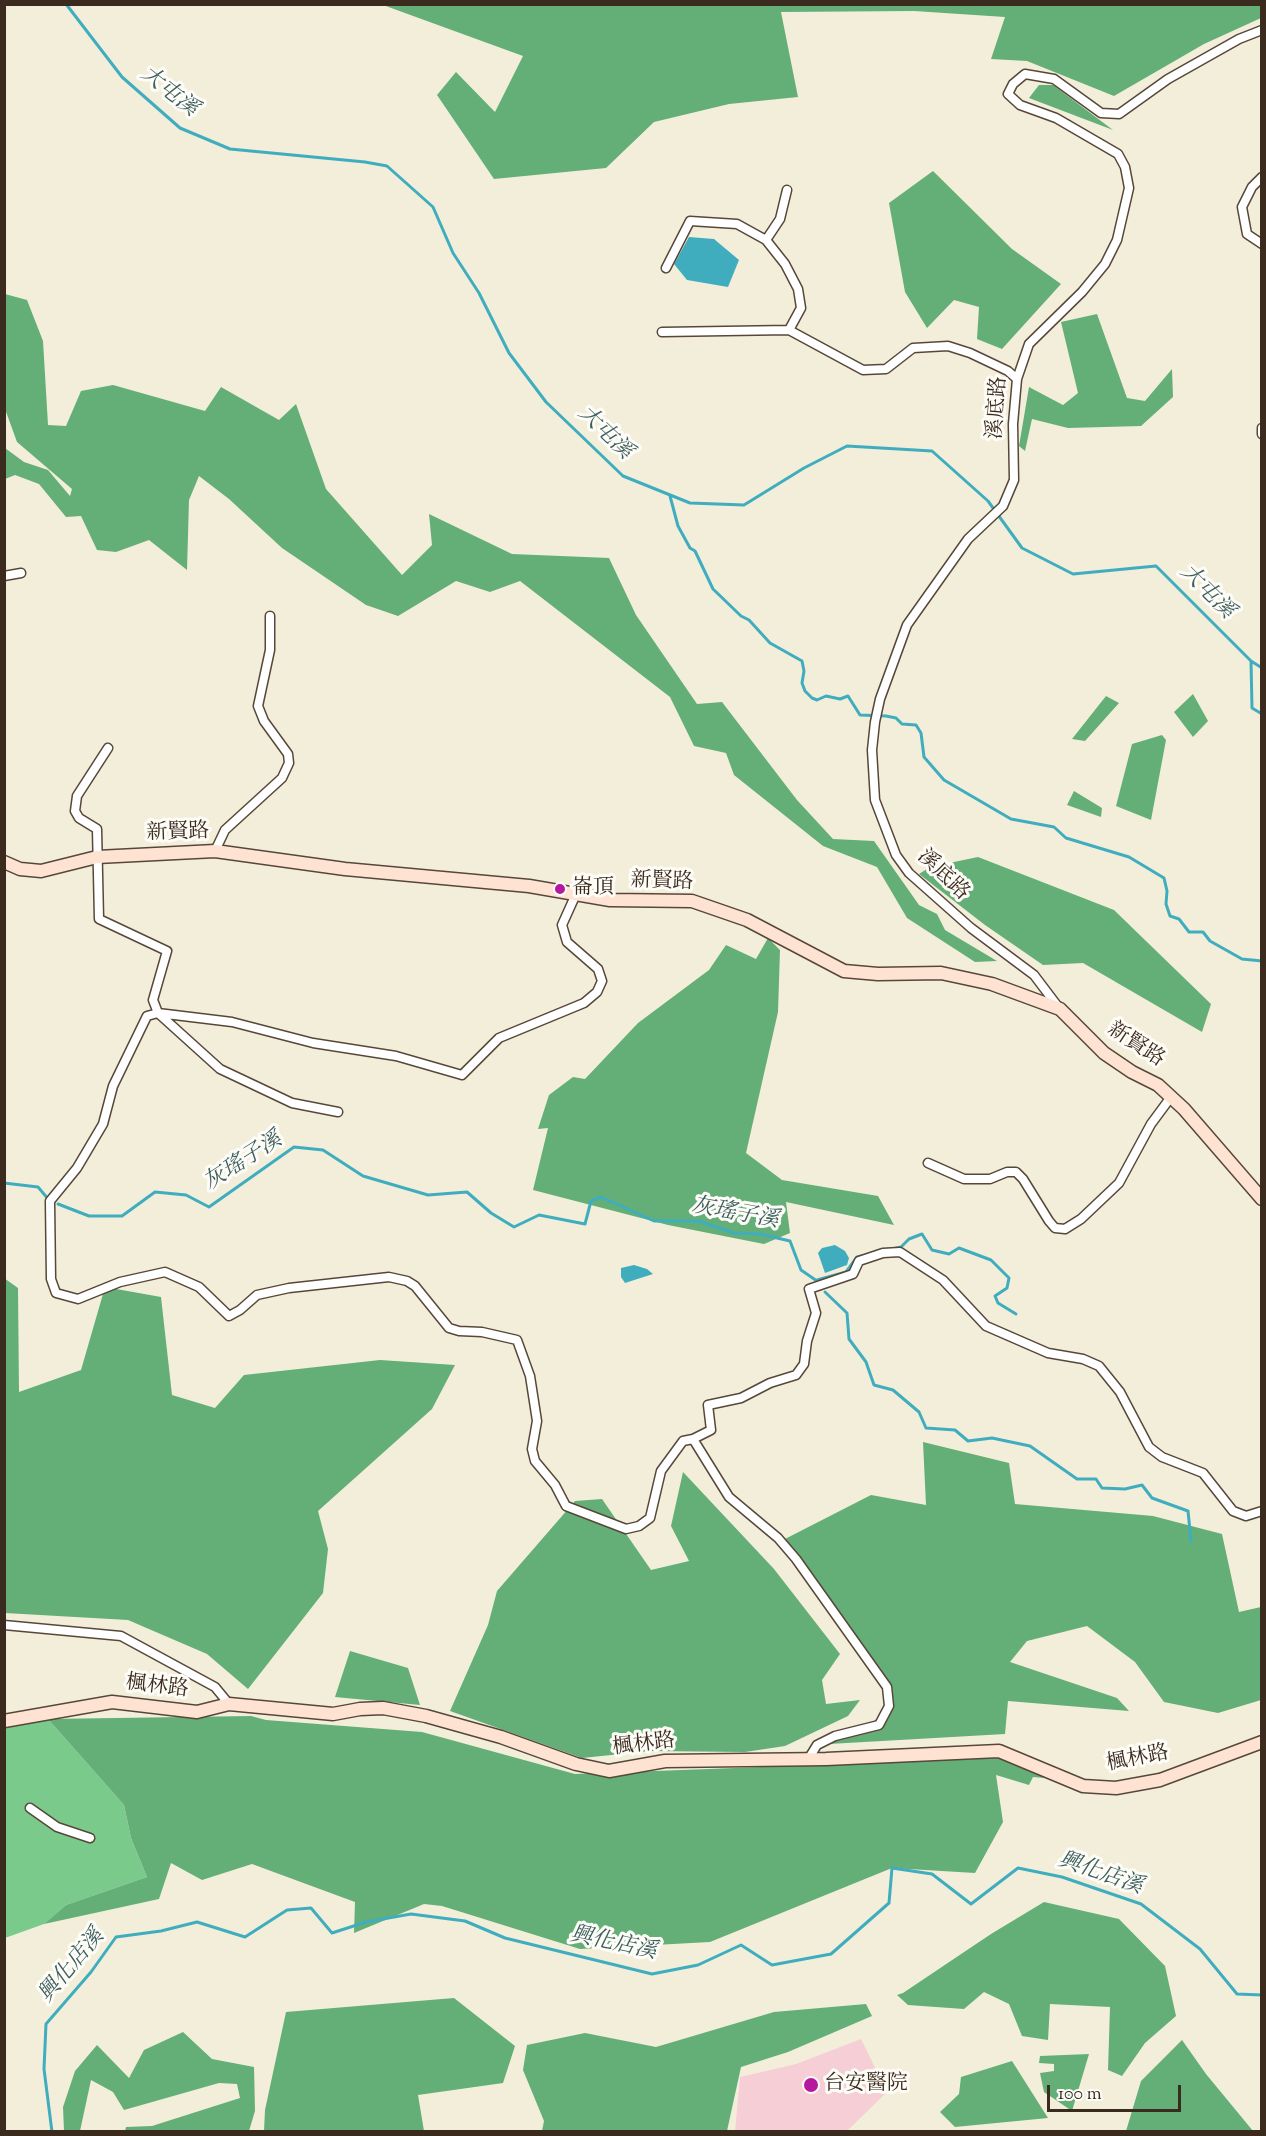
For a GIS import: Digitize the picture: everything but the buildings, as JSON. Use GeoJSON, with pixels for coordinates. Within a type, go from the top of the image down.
{"type":"FeatureCollection","features":[{"type":"Feature","properties":{"kind":"street","name":"溪底路"},"geometry":{"type":"LineString","coordinates":[[1060,1009],[1034,975],[971,928],[909,873],[896,855],[875,800],[872,750],[875,722],[907,625],[968,539],[1003,506],[1016,473],[1013,424],[1017,379],[1029,344],[1082,292],[1105,264],[1117,240],[1129,188],[1125,167],[1118,154],[1056,117],[1020,105],[1008,94],[1012,84],[1024,74],[1054,79],[1101,113],[1119,114],[1168,79],[1239,39],[1262,30]]}},
{"type":"Feature","properties":{"kind":"street"},"geometry":{"type":"LineString","coordinates":[[1262,177],[1252,187],[1242,207],[1248,234],[1262,244]]}},
{"type":"Feature","properties":{"kind":"street"},"geometry":{"type":"LineString","coordinates":[[766,240],[780,219],[787,190]]}},
{"type":"Feature","properties":{"kind":"street"},"geometry":{"type":"LineString","coordinates":[[666,268],[690,221],[737,224],[766,240],[785,264],[798,289],[801,308],[789,330]]}},
{"type":"Feature","properties":{"kind":"street"},"geometry":{"type":"LineString","coordinates":[[662,332],[789,330],[863,370],[886,369],[914,348],[948,346],[970,353],[1008,371],[1017,379]]}},
{"type":"Feature","properties":{"kind":"street"},"geometry":{"type":"LineString","coordinates":[[1262,428],[1262,434]]}},
{"type":"Feature","properties":{"kind":"street"},"geometry":{"type":"LineString","coordinates":[[4,576],[21,573]]}},
{"type":"Feature","properties":{"kind":"street"},"geometry":{"type":"LineString","coordinates":[[215,851],[225,830],[282,778],[289,763],[288,754],[264,721],[258,706],[270,650],[270,616]]}},
{"type":"Feature","properties":{"kind":"street"},"geometry":{"type":"LineString","coordinates":[[108,748],[77,796],[75,805],[78,818],[97,829],[99,919],[167,951],[153,1000],[158,1013],[220,1069],[292,1103],[338,1112]]}},
{"type":"Feature","properties":{"kind":"street","name":"新賢路"},"geometry":{"type":"LineString","coordinates":[[4,862],[20,869],[41,871],[97,857],[215,851],[345,869],[435,876],[610,900],[692,901],[747,920],[844,971],[954,976],[992,984],[1060,1009],[1104,1053],[1132,1072],[1158,1085],[1171,1097],[1262,1199]]}},
{"type":"Feature","properties":{"kind":"street"},"geometry":{"type":"LineString","coordinates":[[576,894],[562,925],[567,942],[598,969],[602,981],[597,992],[584,1004],[499,1038],[462,1075],[396,1056],[313,1043],[232,1022],[158,1013],[147,1016],[113,1086],[103,1124],[77,1168],[50,1201],[51,1279],[56,1293],[78,1299],[120,1282],[165,1272],[199,1287],[229,1316],[240,1310],[257,1295],[289,1288],[389,1277],[407,1281],[415,1286],[449,1328],[517,1340],[530,1376],[537,1421],[532,1449],[535,1461],[555,1485],[566,1506],[626,1529],[639,1526],[650,1518],[661,1471],[683,1441],[711,1430],[708,1405],[741,1398],[770,1383],[796,1374],[804,1364],[807,1341],[816,1313],[809,1289],[853,1274],[859,1261],[883,1253],[900,1252],[943,1280],[966,1301],[986,1326],[1048,1353],[1083,1359],[1099,1366],[1120,1392],[1149,1447],[1162,1457],[1203,1473],[1233,1511],[1246,1516],[1262,1511]]}},
{"type":"Feature","properties":{"kind":"street"},"geometry":{"type":"LineString","coordinates":[[928,1163],[964,1179],[990,1179],[1007,1172],[1016,1172],[1023,1179],[1049,1221],[1055,1227],[1065,1229],[1081,1219],[1119,1183],[1151,1124],[1171,1097]]}},
{"type":"Feature","properties":{"kind":"street"},"geometry":{"type":"LineString","coordinates":[[693,1439],[729,1497],[778,1538],[796,1558],[887,1687],[889,1706],[879,1725],[835,1736],[817,1745],[809,1758]]}},
{"type":"Feature","properties":{"kind":"street"},"geometry":{"type":"LineString","coordinates":[[4,1625],[122,1636],[215,1687],[229,1704]]}},
{"type":"Feature","properties":{"kind":"street","name":"楓林路"},"geometry":{"type":"LineString","coordinates":[[4,1721],[112,1702],[197,1712],[229,1704],[333,1714],[360,1709],[405,1711],[501,1737],[576,1764],[609,1771],[665,1761],[999,1750],[1083,1786],[1116,1788],[1160,1780],[1262,1742]]}},
{"type":"Feature","properties":{"kind":"street"},"geometry":{"type":"LineString","coordinates":[[30,1808],[57,1827],[90,1838]]}},
{"type":"Feature","properties":{"kind":"shaded area","name":"台安醫院"},"geometry":{"type":"Polygon","coordinates":[[[861,2039],[887,2092],[847,2131],[735,2131],[740,2077],[796,2064],[861,2039]]]}},
{"type":"Feature","properties":{"kind":"green space"},"geometry":{"type":"Polygon","coordinates":[[[1261,4],[1261,18],[1204,44],[1114,96],[1027,61],[991,59],[1005,17],[914,11],[781,12],[798,97],[729,104],[654,122],[606,168],[494,179],[437,95],[456,72],[495,112],[523,56],[383,5],[1261,4]]]}},
{"type":"Feature","properties":{"kind":"green space"},"geometry":{"type":"Polygon","coordinates":[[[1039,85],[1053,85],[1113,130],[1029,98],[1039,85]]]}},
{"type":"Feature","properties":{"kind":"green space"},"geometry":{"type":"Polygon","coordinates":[[[933,171],[1012,249],[1061,284],[1002,349],[977,339],[979,307],[954,300],[927,328],[905,292],[889,203],[933,171]]]}},
{"type":"Feature","properties":{"kind":"green space"},"geometry":{"type":"Polygon","coordinates":[[[5,294],[27,300],[43,341],[48,425],[66,426],[81,391],[113,385],[205,411],[221,387],[279,420],[296,404],[326,489],[402,575],[432,545],[429,514],[512,554],[609,558],[636,615],[697,704],[722,702],[797,800],[833,839],[874,841],[919,905],[937,914],[945,930],[997,961],[975,962],[907,918],[877,867],[823,846],[734,775],[726,753],[694,746],[670,697],[520,581],[490,592],[456,581],[398,616],[366,605],[282,548],[229,499],[199,476],[189,500],[187,570],[149,540],[116,552],[97,550],[81,516],[66,517],[39,484],[15,475],[5,479],[5,448],[24,462],[48,470],[70,496],[72,489],[17,442],[5,409],[5,294]]]}},
{"type":"Feature","properties":{"kind":"green space"},"geometry":{"type":"Polygon","coordinates":[[[1097,314],[1127,398],[1145,401],[1172,369],[1173,397],[1141,426],[1068,428],[1032,419],[1025,451],[1019,446],[1029,387],[1063,405],[1078,393],[1061,322],[1097,314]]]}},
{"type":"Feature","properties":{"kind":"green space"},"geometry":{"type":"Polygon","coordinates":[[[1193,694],[1208,721],[1193,737],[1174,712],[1193,694]]]}},
{"type":"Feature","properties":{"kind":"green space"},"geometry":{"type":"Polygon","coordinates":[[[1106,696],[1119,703],[1085,741],[1072,739],[1106,696]]]}},
{"type":"Feature","properties":{"kind":"green space"},"geometry":{"type":"Polygon","coordinates":[[[1162,735],[1166,740],[1151,820],[1116,806],[1132,744],[1162,735]]]}},
{"type":"Feature","properties":{"kind":"green space"},"geometry":{"type":"Polygon","coordinates":[[[1074,791],[1102,808],[1101,817],[1067,805],[1074,791]]]}},
{"type":"Feature","properties":{"kind":"green space"},"geometry":{"type":"Polygon","coordinates":[[[978,857],[1114,910],[1211,1004],[1202,1032],[1083,963],[1043,965],[985,925],[919,874],[930,867],[978,857]]]}},
{"type":"Feature","properties":{"kind":"green space"},"geometry":{"type":"Polygon","coordinates":[[[768,938],[780,950],[778,1012],[746,1153],[782,1180],[878,1196],[894,1225],[786,1202],[790,1233],[764,1244],[668,1225],[533,1190],[548,1128],[538,1129],[549,1095],[573,1077],[585,1079],[638,1023],[709,970],[726,945],[756,959],[768,938]]]}},
{"type":"Feature","properties":{"kind":"green space"},"geometry":{"type":"Polygon","coordinates":[[[4,1278],[18,1288],[19,1392],[81,1370],[105,1287],[161,1297],[172,1395],[215,1408],[244,1375],[380,1360],[455,1365],[432,1409],[318,1511],[328,1549],[323,1593],[248,1689],[207,1654],[128,1620],[5,1613],[4,1278]]]}},
{"type":"Feature","properties":{"kind":"green space"},"geometry":{"type":"Polygon","coordinates":[[[923,1442],[1009,1463],[1015,1504],[1153,1516],[1222,1534],[1239,1612],[1261,1607],[1261,1700],[1218,1713],[1164,1702],[1135,1662],[1087,1626],[1027,1641],[1010,1662],[1117,1698],[1129,1711],[1008,1701],[1005,1734],[829,1744],[891,1712],[876,1674],[783,1540],[871,1495],[926,1505],[923,1442]]]}},
{"type":"Feature","properties":{"kind":"green space"},"geometry":{"type":"Polygon","coordinates":[[[683,1472],[774,1569],[840,1654],[822,1680],[826,1704],[860,1700],[848,1716],[785,1746],[745,1752],[650,1751],[582,1758],[450,1711],[488,1625],[497,1591],[575,1501],[602,1499],[651,1570],[689,1561],[671,1526],[683,1472]]]}},
{"type":"Feature","properties":{"kind":"green space"},"geometry":{"type":"Polygon","coordinates":[[[350,1651],[408,1668],[420,1705],[335,1697],[350,1651]]]}},
{"type":"Feature","properties":{"kind":"green space"},"geometry":{"type":"Polygon","coordinates":[[[251,1716],[266,1720],[422,1732],[575,1774],[1001,1758],[1056,1779],[1033,1777],[1029,1785],[996,1775],[1003,1822],[975,1873],[892,1868],[710,1942],[580,1949],[442,1906],[424,1904],[354,1933],[355,1902],[252,1864],[202,1880],[171,1863],[159,1899],[44,1924],[66,1905],[147,1877],[131,1838],[124,1805],[48,1719],[251,1716]]]}},
{"type":"Feature","properties":{"kind":"green space"},"geometry":{"type":"Polygon","coordinates":[[[5,1718],[48,1719],[124,1805],[131,1838],[147,1877],[66,1905],[44,1924],[5,1938],[5,1718]]]}},
{"type":"Feature","properties":{"kind":"green space"},"geometry":{"type":"Polygon","coordinates":[[[1044,1902],[1119,1919],[1165,1966],[1176,2016],[1145,2043],[1122,2076],[1108,2070],[1110,2007],[1050,2004],[1048,2040],[1022,2036],[1009,2004],[984,1992],[964,2009],[908,2005],[897,1995],[1044,1902]]]}},
{"type":"Feature","properties":{"kind":"green space"},"geometry":{"type":"Polygon","coordinates":[[[454,1998],[515,2046],[503,2083],[418,2095],[424,2131],[264,2131],[265,2110],[286,2012],[454,1998]]]}},
{"type":"Feature","properties":{"kind":"green space"},"geometry":{"type":"Polygon","coordinates":[[[866,2004],[872,2016],[788,2052],[741,2067],[727,2131],[542,2131],[544,2121],[523,2070],[527,2045],[585,2033],[656,2047],[774,2012],[866,2004]]]}},
{"type":"Feature","properties":{"kind":"green space"},"geometry":{"type":"Polygon","coordinates":[[[183,2032],[212,2059],[254,2067],[255,2111],[249,2131],[125,2131],[126,2127],[152,2126],[240,2098],[237,2084],[219,2083],[124,2110],[113,2092],[91,2080],[80,2131],[64,2131],[63,2107],[75,2071],[97,2045],[129,2078],[144,2050],[183,2032]]]}},
{"type":"Feature","properties":{"kind":"green space"},"geometry":{"type":"Polygon","coordinates":[[[1182,2040],[1206,2074],[1253,2131],[1126,2131],[1141,2081],[1182,2040]]]}},
{"type":"Feature","properties":{"kind":"green space"},"geometry":{"type":"Polygon","coordinates":[[[1089,2054],[1072,2111],[1044,2092],[1040,2073],[1054,2071],[1054,2064],[1039,2063],[1040,2056],[1089,2054]]]}},
{"type":"Feature","properties":{"kind":"green space"},"geometry":{"type":"Polygon","coordinates":[[[1012,2061],[1048,2118],[955,2127],[940,2112],[959,2094],[961,2077],[1012,2061]]]}},
{"type":"Feature","properties":{"kind":"water"},"geometry":{"type":"Polygon","coordinates":[[[689,237],[714,239],[739,260],[728,287],[687,280],[674,264],[689,237]]]}},
{"type":"Feature","properties":{"kind":"water"},"geometry":{"type":"Polygon","coordinates":[[[835,1245],[845,1251],[849,1258],[847,1265],[825,1273],[818,1253],[822,1248],[835,1245]]]}},
{"type":"Feature","properties":{"kind":"water"},"geometry":{"type":"Polygon","coordinates":[[[634,1265],[647,1269],[653,1274],[625,1283],[621,1277],[621,1268],[634,1265]]]}},
{"type":"Feature","properties":{"kind":"waterway","name":"大屯溪"},"geometry":{"type":"LineString","coordinates":[[66,4],[122,77],[180,128],[230,149],[387,166],[433,207],[453,253],[479,293],[509,353],[546,402],[623,476],[690,503],[744,505],[804,468],[847,446],[932,451],[988,501],[1022,548],[1073,574],[1156,566],[1251,661],[1252,708],[1262,714]]}},
{"type":"Feature","properties":{"kind":"waterway"},"geometry":{"type":"LineString","coordinates":[[670,496],[678,526],[690,548],[695,551],[713,589],[741,616],[749,620],[770,643],[802,661],[804,671],[802,683],[805,691],[812,698],[817,700],[826,696],[840,699],[848,696],[860,715],[886,716],[896,718],[902,724],[916,725],[921,733],[924,757],[944,780],[1011,819],[1054,827],[1066,838],[1129,857],[1164,878],[1167,891],[1166,904],[1170,916],[1179,919],[1189,932],[1203,932],[1210,941],[1242,959],[1262,961]]}},
{"type":"Feature","properties":{"kind":"waterway"},"geometry":{"type":"LineString","coordinates":[[1251,661],[1262,668]]}},
{"type":"Feature","properties":{"kind":"waterway","name":"灰瑤子溪"},"geometry":{"type":"LineString","coordinates":[[58,1204],[89,1216],[122,1216],[155,1192],[186,1195],[209,1207],[294,1147],[323,1150],[363,1176],[428,1195],[467,1192],[491,1213],[514,1227],[539,1215],[585,1224],[591,1201],[601,1197],[654,1221],[698,1221],[734,1233],[760,1234],[790,1241],[801,1270],[817,1281]]}},
{"type":"Feature","properties":{"kind":"waterway","name":"灰瑤子溪"},"geometry":{"type":"LineString","coordinates":[[4,1183],[38,1187],[49,1200]]}},
{"type":"Feature","properties":{"kind":"waterway"},"geometry":{"type":"LineString","coordinates":[[817,1280],[846,1272],[857,1257],[901,1247],[909,1239],[922,1234],[932,1250],[949,1254],[959,1248],[991,1260],[1009,1278],[1007,1288],[995,1296],[998,1303],[1016,1314]]}},
{"type":"Feature","properties":{"kind":"waterway","name":"灰瑤子溪"},"geometry":{"type":"LineString","coordinates":[[825,1292],[847,1313],[849,1339],[866,1362],[874,1385],[893,1390],[919,1412],[926,1428],[955,1430],[968,1441],[992,1438],[1030,1446],[1077,1479],[1096,1479],[1102,1488],[1125,1489],[1142,1485],[1152,1498],[1188,1511],[1191,1541]]}},
{"type":"Feature","properties":{"kind":"waterway","name":"興化店溪"},"geometry":{"type":"LineString","coordinates":[[52,2132],[44,2069],[46,2024],[91,1972],[116,1937],[161,1931],[197,1922],[245,1937],[287,1910],[311,1908],[332,1933],[366,1922],[411,1914],[465,1921],[505,1938],[652,1974],[698,1965],[741,1945],[772,1965],[831,1954],[889,1903],[892,1868],[932,1874],[971,1904],[1018,1868],[1062,1877],[1141,1904],[1200,1949],[1237,1994],[1262,1995]]}},
{"type":"Feature","properties":{"kind":"place","name":"崙頂"},"geometry":{"type":"Point","coordinates":[560,889]}},
{"type":"Feature","properties":{"kind":"place","name":"台安醫院"},"geometry":{"type":"Point","coordinates":[811,2085]}}]}
